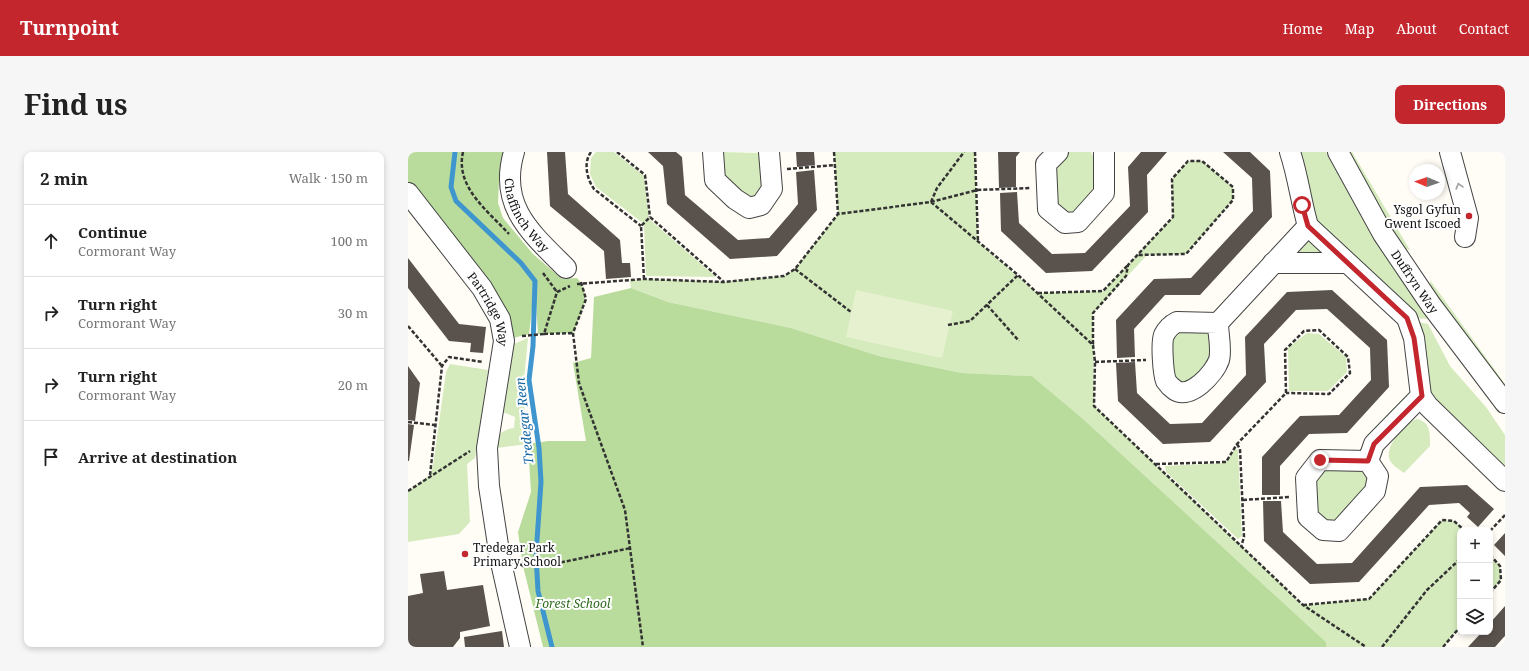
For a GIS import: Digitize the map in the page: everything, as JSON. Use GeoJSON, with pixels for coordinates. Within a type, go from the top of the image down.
{"type":"FeatureCollection","features":[{"type":"Feature","properties":{"kind":"street","name":"Chaffinch Way"},"geometry":{"type":"LineString","coordinates":[[514,152],[510,167],[511,189],[516,208],[522,222],[566,268]]}},
{"type":"Feature","properties":{"kind":"street"},"geometry":{"type":"LineString","coordinates":[[713,152],[715,180],[735,199],[749,208],[761,205],[772,189],[770,161]]}},
{"type":"Feature","properties":{"kind":"street"},"geometry":{"type":"LineString","coordinates":[[1058,152],[1046,164],[1048,209],[1065,223],[1078,222],[1104,193],[1104,152]]}},
{"type":"Feature","properties":{"kind":"street"},"geometry":{"type":"LineString","coordinates":[[1290,152],[1295,167],[1302,205],[1308,226],[1407,318],[1414,338],[1422,396],[1428,406],[1505,481]]}},
{"type":"Feature","properties":{"kind":"street","name":"Duffryn Way"},"geometry":{"type":"LineString","coordinates":[[1338,152],[1383,234],[1431,305],[1505,403]]}},
{"type":"Feature","properties":{"kind":"street"},"geometry":{"type":"LineString","coordinates":[[1450,152],[1468,218],[1465,237]]}},
{"type":"Feature","properties":{"kind":"street","name":"Partridge Way"},"geometry":{"type":"LineString","coordinates":[[408,193],[482,288],[500,319],[504,341],[487,448],[489,486],[500,558],[520,647]]}},
{"type":"Feature","properties":{"kind":"street"},"geometry":{"type":"LineString","coordinates":[[1218,323],[1177,322],[1172,324],[1164,336],[1165,374],[1169,384],[1180,392],[1195,389],[1215,367],[1219,359],[1218,323],[1308,226]]}},
{"type":"Feature","properties":{"kind":"street"},"geometry":{"type":"LineString","coordinates":[[1273,263],[1346,262]]}},
{"type":"Feature","properties":{"kind":"street"},"geometry":{"type":"LineString","coordinates":[[1368,461],[1374,444],[1422,396]]}},
{"type":"Feature","properties":{"kind":"street"},"geometry":{"type":"LineString","coordinates":[[1320,460],[1368,461],[1378,476],[1375,491],[1339,530],[1323,530],[1308,517],[1306,478],[1320,460]]}},
{"type":"Feature","properties":{"kind":"path"},"geometry":{"type":"LineString","coordinates":[[463,152],[462,175],[469,190],[510,235]]}},
{"type":"Feature","properties":{"kind":"path"},"geometry":{"type":"LineString","coordinates":[[592,152],[588,161],[589,182],[594,189],[641,226],[644,279]]}},
{"type":"Feature","properties":{"kind":"path"},"geometry":{"type":"LineString","coordinates":[[617,152],[645,175],[650,218],[724,282]]}},
{"type":"Feature","properties":{"kind":"path"},"geometry":{"type":"LineString","coordinates":[[557,292],[581,282],[609,282],[644,279],[724,282],[784,276],[795,269],[838,214],[834,152]]}},
{"type":"Feature","properties":{"kind":"path"},"geometry":{"type":"LineString","coordinates":[[931,202],[937,188],[964,152]]}},
{"type":"Feature","properties":{"kind":"path"},"geometry":{"type":"LineString","coordinates":[[976,152],[978,242]]}},
{"type":"Feature","properties":{"kind":"path"},"geometry":{"type":"LineString","coordinates":[[1037,293],[1103,291],[1173,217],[1172,179],[1188,160],[1202,161],[1233,187],[1233,200],[1186,254],[1138,255]]}},
{"type":"Feature","properties":{"kind":"path"},"geometry":{"type":"LineString","coordinates":[[770,161],[835,166]]}},
{"type":"Feature","properties":{"kind":"path"},"geometry":{"type":"LineString","coordinates":[[838,214],[931,202],[976,190],[1046,187]]}},
{"type":"Feature","properties":{"kind":"path"},"geometry":{"type":"LineString","coordinates":[[931,202],[1018,275],[1093,345]]}},
{"type":"Feature","properties":{"kind":"path"},"geometry":{"type":"LineString","coordinates":[[641,226],[650,218]]}},
{"type":"Feature","properties":{"kind":"path"},"geometry":{"type":"LineString","coordinates":[[1128,266],[1126,276],[1093,313],[1093,345],[1095,362],[1094,406],[1303,605],[1366,647]]}},
{"type":"Feature","properties":{"kind":"path"},"geometry":{"type":"LineString","coordinates":[[795,269],[851,312]]}},
{"type":"Feature","properties":{"kind":"path"},"geometry":{"type":"LineString","coordinates":[[541,270],[557,292]]}},
{"type":"Feature","properties":{"kind":"path"},"geometry":{"type":"LineString","coordinates":[[948,325],[970,322],[1018,275]]}},
{"type":"Feature","properties":{"kind":"path"},"geometry":{"type":"LineString","coordinates":[[581,282],[586,299],[573,333],[579,383],[625,510],[643,647]]}},
{"type":"Feature","properties":{"kind":"path"},"geometry":{"type":"LineString","coordinates":[[544,334],[557,292]]}},
{"type":"Feature","properties":{"kind":"path"},"geometry":{"type":"LineString","coordinates":[[987,305],[1019,341]]}},
{"type":"Feature","properties":{"kind":"path"},"geometry":{"type":"LineString","coordinates":[[408,326],[442,366]]}},
{"type":"Feature","properties":{"kind":"path"},"geometry":{"type":"LineString","coordinates":[[1156,464],[1226,462],[1237,444],[1286,393],[1285,350],[1304,331],[1319,330],[1348,357],[1350,373],[1329,394],[1286,393]]}},
{"type":"Feature","properties":{"kind":"path"},"geometry":{"type":"LineString","coordinates":[[529,334],[573,333]]}},
{"type":"Feature","properties":{"kind":"path"},"geometry":{"type":"LineString","coordinates":[[430,476],[442,366],[449,357],[500,364]]}},
{"type":"Feature","properties":{"kind":"path"},"geometry":{"type":"LineString","coordinates":[[1095,362],[1164,359]]}},
{"type":"Feature","properties":{"kind":"path"},"geometry":{"type":"LineString","coordinates":[[408,422],[435,425]]}},
{"type":"Feature","properties":{"kind":"path"},"geometry":{"type":"LineString","coordinates":[[1237,444],[1240,449],[1243,500],[1244,537],[1241,547]]}},
{"type":"Feature","properties":{"kind":"path"},"geometry":{"type":"LineString","coordinates":[[408,491],[477,447],[487,448]]}},
{"type":"Feature","properties":{"kind":"path"},"geometry":{"type":"LineString","coordinates":[[1243,500],[1307,496]]}},
{"type":"Feature","properties":{"kind":"path"},"geometry":{"type":"LineString","coordinates":[[1493,528],[1505,515]]}},
{"type":"Feature","properties":{"kind":"path"},"geometry":{"type":"LineString","coordinates":[[1303,605],[1369,599],[1442,520],[1454,521],[1461,527]]}},
{"type":"Feature","properties":{"kind":"path"},"geometry":{"type":"LineString","coordinates":[[531,564],[553,564],[631,548]]}},
{"type":"Feature","properties":{"kind":"path"},"geometry":{"type":"LineString","coordinates":[[1493,558],[1500,566],[1501,580],[1493,589]]}},
{"type":"Feature","properties":{"kind":"path"},"geometry":{"type":"LineString","coordinates":[[1382,647],[1427,590],[1457,562]]}},
{"type":"Feature","properties":{"kind":"path"},"geometry":{"type":"LineString","coordinates":[[1443,647],[1457,631]]}},
{"type":"Feature","properties":{"kind":"green space"},"geometry":{"type":"Polygon","coordinates":[[[408,152],[505,152],[499,182],[498,203],[503,218],[533,254],[562,279],[577,278],[582,284],[585,298],[584,305],[573,333],[538,334],[535,284],[529,334],[509,339],[482,277],[408,182],[408,152]]]}},
{"type":"Feature","properties":{"kind":"green space"},"geometry":{"type":"Polygon","coordinates":[[[596,152],[614,152],[644,176],[649,219],[716,277],[646,276],[644,224],[596,187],[590,174],[591,158],[596,152]]]}},
{"type":"Feature","properties":{"kind":"green space"},"geometry":{"type":"Polygon","coordinates":[[[722,152],[759,153],[763,187],[758,198],[738,197],[718,164],[722,152]]]}},
{"type":"Feature","properties":{"kind":"green space"},"geometry":{"type":"Polygon","coordinates":[[[834,152],[975,152],[978,242],[1037,293],[1103,291],[1173,217],[1172,179],[1188,161],[1202,161],[1233,187],[1233,200],[1186,254],[1147,255],[1093,313],[1094,406],[1303,605],[1369,599],[1442,520],[1454,521],[1461,527],[1457,527],[1457,631],[1443,647],[1326,647],[1326,642],[1082,418],[1032,376],[962,373],[879,356],[791,328],[668,302],[631,288],[630,281],[644,279],[724,282],[784,276],[795,269],[838,214],[834,152]]]}},
{"type":"Feature","properties":{"kind":"green space"},"geometry":{"type":"Polygon","coordinates":[[[1067,152],[1091,152],[1093,156],[1092,193],[1077,211],[1070,213],[1058,211],[1051,172],[1067,152]]]}},
{"type":"Feature","properties":{"kind":"green space"},"geometry":{"type":"Polygon","coordinates":[[[1295,152],[1326,152],[1361,216],[1427,312],[1428,319],[1410,318],[1316,223],[1295,152]]]}},
{"type":"Feature","properties":{"kind":"green space"},"geometry":{"type":"Polygon","coordinates":[[[1345,152],[1352,152],[1410,250],[1405,249],[1398,243],[1345,152]]]}},
{"type":"Feature","properties":{"kind":"green space"},"geometry":{"type":"Polygon","coordinates":[[[1307,240],[1321,250],[1322,254],[1297,256],[1295,250],[1307,240]]]}},
{"type":"Feature","properties":{"kind":"green space"},"geometry":{"type":"Polygon","coordinates":[[[1430,280],[1505,384],[1505,392],[1431,288],[1430,280]]]}},
{"type":"Feature","properties":{"kind":"green space","name":"Forest School"},"geometry":{"type":"Polygon","coordinates":[[[631,288],[668,302],[791,328],[879,356],[962,373],[1032,376],[1082,418],[1326,642],[1326,647],[543,647],[523,566],[518,532],[531,492],[528,444],[548,441],[586,441],[573,363],[591,358],[594,297],[631,288]]]}},
{"type":"Feature","properties":{"kind":"green space"},"geometry":{"type":"Polygon","coordinates":[[[856,290],[953,311],[942,358],[846,337],[856,290]]]}},
{"type":"Feature","properties":{"kind":"green space"},"geometry":{"type":"Polygon","coordinates":[[[1412,321],[1428,324],[1450,366],[1486,407],[1505,435],[1505,471],[1433,401],[1412,321]]]}},
{"type":"Feature","properties":{"kind":"green space"},"geometry":{"type":"Polygon","coordinates":[[[1176,331],[1205,331],[1208,334],[1212,357],[1192,381],[1181,383],[1172,376],[1172,335],[1176,331]]]}},
{"type":"Feature","properties":{"kind":"green space"},"geometry":{"type":"Polygon","coordinates":[[[1307,333],[1319,334],[1346,357],[1347,372],[1328,391],[1289,391],[1288,348],[1307,333]]]}},
{"type":"Feature","properties":{"kind":"green space"},"geometry":{"type":"Polygon","coordinates":[[[528,338],[523,390],[528,444],[496,448],[497,440],[500,434],[506,430],[514,428],[515,417],[503,412],[514,344],[528,338]]]}},
{"type":"Feature","properties":{"kind":"green space"},"geometry":{"type":"Polygon","coordinates":[[[450,364],[488,370],[475,458],[467,464],[470,522],[459,534],[408,542],[408,491],[430,475],[433,466],[446,372],[450,364]]]}},
{"type":"Feature","properties":{"kind":"green space"},"geometry":{"type":"Polygon","coordinates":[[[1417,419],[1425,423],[1429,429],[1430,446],[1404,473],[1391,463],[1389,458],[1390,447],[1402,429],[1417,419]]]}},
{"type":"Feature","properties":{"kind":"green space"},"geometry":{"type":"Polygon","coordinates":[[[1236,448],[1238,451],[1242,536],[1238,539],[1166,472],[1165,466],[1224,463],[1236,448]]]}},
{"type":"Feature","properties":{"kind":"green space"},"geometry":{"type":"Polygon","coordinates":[[[1360,469],[1368,475],[1370,489],[1333,524],[1317,513],[1315,490],[1317,480],[1324,470],[1360,469]]]}},
{"type":"Feature","properties":{"kind":"green space"},"geometry":{"type":"Polygon","coordinates":[[[1493,558],[1500,566],[1501,580],[1493,589],[1493,558]]]}},
{"type":"Feature","properties":{"kind":"building"},"geometry":{"type":"Polygon","coordinates":[[[547,152],[565,152],[568,194],[620,240],[622,263],[630,263],[631,277],[606,279],[604,251],[550,206],[547,152]]]}},
{"type":"Feature","properties":{"kind":"building"},"geometry":{"type":"Polygon","coordinates":[[[648,152],[676,152],[682,157],[685,195],[738,240],[769,238],[789,215],[798,204],[796,172],[814,170],[817,210],[777,256],[730,259],[667,204],[663,166],[648,152]]]}},
{"type":"Feature","properties":{"kind":"building"},"geometry":{"type":"Polygon","coordinates":[[[796,152],[814,152],[815,165],[797,167],[796,152]]]}},
{"type":"Feature","properties":{"kind":"building"},"geometry":{"type":"Polygon","coordinates":[[[998,152],[1020,152],[1016,157],[1016,187],[999,188],[998,152]]]}},
{"type":"Feature","properties":{"kind":"building"},"geometry":{"type":"Polygon","coordinates":[[[1141,152],[1167,152],[1147,175],[1148,212],[1092,271],[1046,273],[1001,231],[1000,193],[1017,192],[1019,223],[1052,254],[1085,253],[1130,206],[1128,167],[1141,152]]]}},
{"type":"Feature","properties":{"kind":"building"},"geometry":{"type":"Polygon","coordinates":[[[1223,152],[1250,152],[1270,171],[1272,217],[1200,295],[1165,295],[1134,329],[1135,357],[1117,358],[1116,320],[1154,279],[1191,278],[1253,211],[1252,178],[1223,152]]]}},
{"type":"Feature","properties":{"kind":"building"},"geometry":{"type":"Polygon","coordinates":[[[408,258],[459,324],[486,327],[483,353],[470,352],[471,343],[449,341],[408,288],[408,258]]]}},
{"type":"Feature","properties":{"kind":"building"},"geometry":{"type":"Polygon","coordinates":[[[1332,290],[1387,340],[1389,387],[1347,433],[1309,434],[1280,466],[1280,495],[1262,495],[1262,457],[1300,416],[1339,415],[1371,380],[1370,348],[1327,309],[1296,310],[1264,344],[1266,382],[1210,442],[1163,444],[1118,401],[1116,363],[1135,362],[1137,393],[1170,424],[1202,423],[1246,375],[1245,337],[1287,292],[1332,290]]]}},
{"type":"Feature","properties":{"kind":"building"},"geometry":{"type":"Polygon","coordinates":[[[408,366],[420,383],[415,421],[408,420],[408,366]]]}},
{"type":"Feature","properties":{"kind":"building"},"geometry":{"type":"Polygon","coordinates":[[[408,424],[414,425],[409,461],[408,461],[408,424]]]}},
{"type":"Feature","properties":{"kind":"building"},"geometry":{"type":"Polygon","coordinates":[[[1467,485],[1494,509],[1478,527],[1467,517],[1470,513],[1459,503],[1429,505],[1359,582],[1310,584],[1264,541],[1263,501],[1281,501],[1283,532],[1317,564],[1352,563],[1420,487],[1467,485]]]}},
{"type":"Feature","properties":{"kind":"building"},"geometry":{"type":"Polygon","coordinates":[[[1505,533],[1505,556],[1494,545],[1505,533]]]}},
{"type":"Feature","properties":{"kind":"building"},"geometry":{"type":"Polygon","coordinates":[[[444,571],[447,590],[483,585],[490,626],[460,632],[460,638],[453,647],[408,647],[408,596],[423,593],[420,574],[444,571]]]}},
{"type":"Feature","properties":{"kind":"building"},"geometry":{"type":"Polygon","coordinates":[[[1505,606],[1505,636],[1495,647],[1468,647],[1479,635],[1493,635],[1493,620],[1505,606]]]}},
{"type":"Feature","properties":{"kind":"building"},"geometry":{"type":"Polygon","coordinates":[[[502,631],[504,647],[465,647],[464,637],[502,631]]]}},
{"type":"Feature","properties":{"kind":"waterway","name":"Tredegar Reen"},"geometry":{"type":"LineString","coordinates":[[455,152],[451,187],[456,201],[521,263],[535,281],[533,346],[529,380],[539,448],[541,482],[536,555],[538,591],[552,647]]}},
{"type":"Feature","properties":{"kind":"place","name":"Ysgol Gyfun Gwent Iscoed"},"geometry":{"type":"Point","coordinates":[1469,216]}},
{"type":"Feature","properties":{"kind":"place","name":"Tredegar Park Primary School"},"geometry":{"type":"Point","coordinates":[465,554]}},
{"type":"Feature","properties":{"kind":"route"},"geometry":{"type":"LineString","coordinates":[[1302,205],[1308,226],[1356,272],[1397,307],[1407,318],[1414,338],[1422,396],[1374,444],[1368,461],[1320,460]]}}]}
